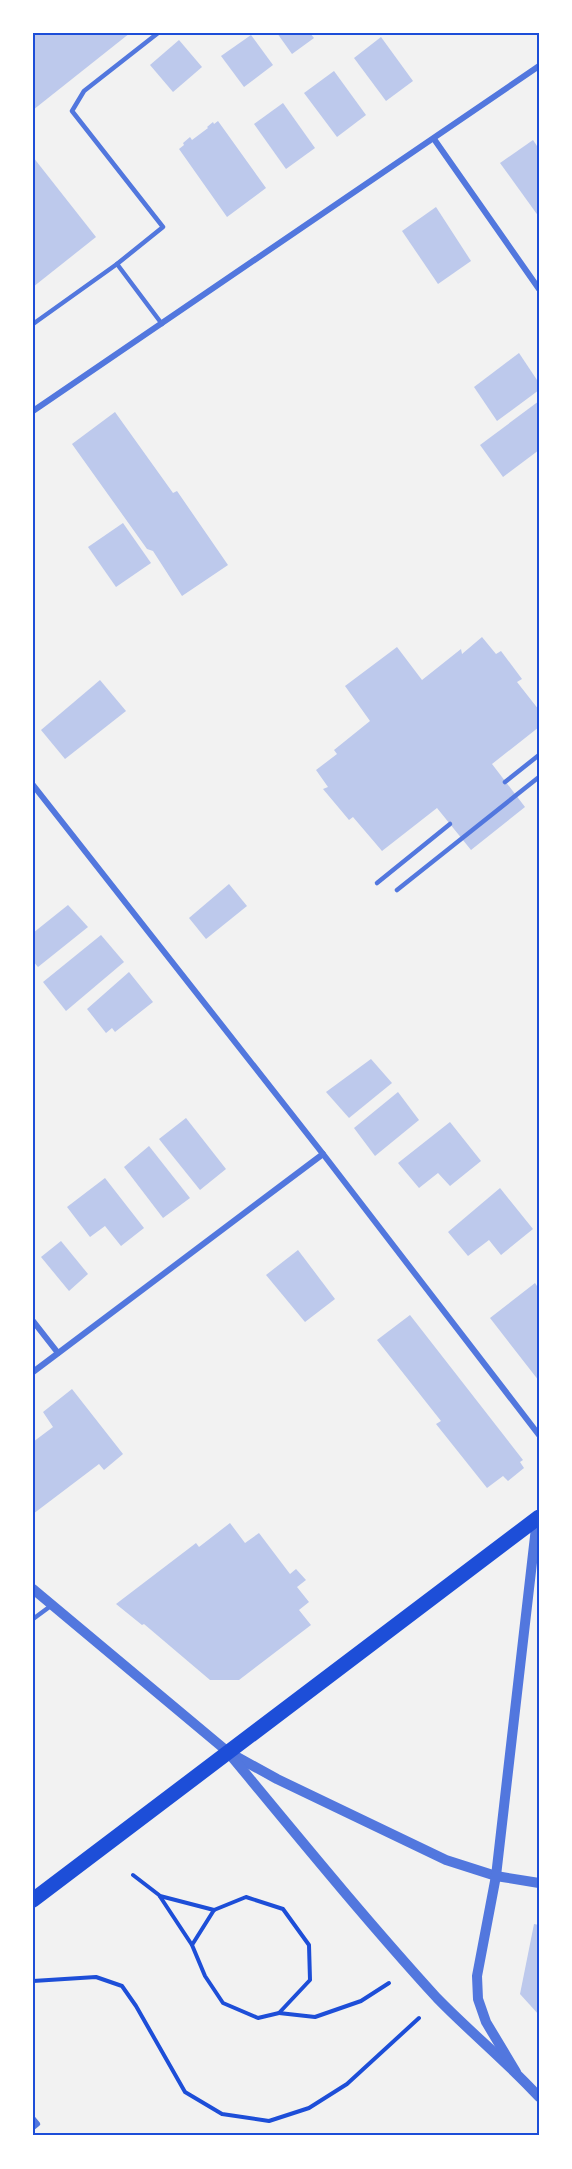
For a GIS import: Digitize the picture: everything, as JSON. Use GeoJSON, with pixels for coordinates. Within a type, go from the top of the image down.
{"type":"FeatureCollection","features":[{"type":"Feature","properties":{"kind":"main road"},"geometry":{"type":"LineString","coordinates":[[33,1900],[538,1518]]}},
{"type":"Feature","properties":{"kind":"street"},"geometry":{"type":"LineString","coordinates":[[33,411],[539,66]]}},
{"type":"Feature","properties":{"kind":"street"},"geometry":{"type":"LineString","coordinates":[[434,139],[539,289]]}},
{"type":"Feature","properties":{"kind":"street"},"geometry":{"type":"LineString","coordinates":[[33,785],[323,1154],[539,1435]]}},
{"type":"Feature","properties":{"kind":"street"},"geometry":{"type":"LineString","coordinates":[[33,1372],[323,1154]]}},
{"type":"Feature","properties":{"kind":"street"},"geometry":{"type":"LineString","coordinates":[[33,1321],[58,1353]]}},
{"type":"Feature","properties":{"kind":"street"},"geometry":{"type":"LineString","coordinates":[[516,2072],[486,2022],[478,1999],[477,1976],[496,1876],[538,1518]]}},
{"type":"Feature","properties":{"kind":"street"},"geometry":{"type":"LineString","coordinates":[[33,1589],[228,1752],[352,1901],[439,1999],[539,2097]]}},
{"type":"Feature","properties":{"kind":"street"},"geometry":{"type":"LineString","coordinates":[[228,1752],[277,1779],[446,1860],[496,1876],[539,1883]]}},
{"type":"Feature","properties":{"kind":"lane"},"geometry":{"type":"LineString","coordinates":[[33,324],[117,264],[163,227],[72,111],[84,91],[158,33]]}},
{"type":"Feature","properties":{"kind":"lane"},"geometry":{"type":"LineString","coordinates":[[117,264],[162,324]]}},
{"type":"Feature","properties":{"kind":"lane"},"geometry":{"type":"LineString","coordinates":[[505,782],[539,755]]}},
{"type":"Feature","properties":{"kind":"lane"},"geometry":{"type":"LineString","coordinates":[[397,890],[539,777]]}},
{"type":"Feature","properties":{"kind":"lane"},"geometry":{"type":"LineString","coordinates":[[377,883],[450,824]]}},
{"type":"Feature","properties":{"kind":"lane"},"geometry":{"type":"LineString","coordinates":[[33,1619],[52,1605]]}},
{"type":"Feature","properties":{"kind":"lane"},"geometry":{"type":"LineString","coordinates":[[33,2118],[38,2124],[33,2128]]}},
{"type":"Feature","properties":{"kind":"path"},"geometry":{"type":"LineString","coordinates":[[133,1875],[159,1895],[192,1945],[205,1977],[223,2003],[258,2018],[279,2013],[315,2016],[361,2001],[388,1983]]}},
{"type":"Feature","properties":{"kind":"path"},"geometry":{"type":"LineString","coordinates":[[159,1895],[214,1910]]}},
{"type":"Feature","properties":{"kind":"path"},"geometry":{"type":"LineString","coordinates":[[192,1945],[214,1910],[246,1897],[283,1910],[309,1945],[310,1980],[279,2013]]}},
{"type":"Feature","properties":{"kind":"path"},"geometry":{"type":"LineString","coordinates":[[33,1981],[96,1977],[122,1986],[136,2006],[184,2092],[222,2114],[268,2121],[309,2108],[347,2084],[419,2018]]}},
{"type":"Feature","properties":{"kind":"building"},"geometry":{"type":"Polygon","coordinates":[[[33,33],[130,33],[33,110],[33,33]]]}},
{"type":"Feature","properties":{"kind":"building"},"geometry":{"type":"Polygon","coordinates":[[[277,33],[310,33],[314,38],[292,54],[277,33]]]}},
{"type":"Feature","properties":{"kind":"building"},"geometry":{"type":"Polygon","coordinates":[[[251,35],[273,65],[244,87],[221,56],[251,35]]]}},
{"type":"Feature","properties":{"kind":"building"},"geometry":{"type":"Polygon","coordinates":[[[381,37],[413,81],[386,101],[354,58],[381,37]]]}},
{"type":"Feature","properties":{"kind":"building"},"geometry":{"type":"Polygon","coordinates":[[[179,40],[202,67],[173,92],[150,65],[179,40]]]}},
{"type":"Feature","properties":{"kind":"building"},"geometry":{"type":"Polygon","coordinates":[[[334,71],[366,115],[337,137],[304,93],[334,71]]]}},
{"type":"Feature","properties":{"kind":"building"},"geometry":{"type":"Polygon","coordinates":[[[283,103],[315,148],[286,169],[254,124],[283,103]]]}},
{"type":"Feature","properties":{"kind":"building"},"geometry":{"type":"Polygon","coordinates":[[[218,121],[266,188],[227,217],[179,149],[190,137],[192,140],[213,122],[214,124],[218,121]]]}},
{"type":"Feature","properties":{"kind":"building"},"geometry":{"type":"Polygon","coordinates":[[[533,140],[539,149],[539,217],[500,163],[533,140]]]}},
{"type":"Feature","properties":{"kind":"building"},"geometry":{"type":"Polygon","coordinates":[[[33,157],[96,237],[33,287],[33,157]]]}},
{"type":"Feature","properties":{"kind":"building"},"geometry":{"type":"Polygon","coordinates":[[[436,207],[471,261],[438,284],[402,231],[436,207]]]}},
{"type":"Feature","properties":{"kind":"building"},"geometry":{"type":"Polygon","coordinates":[[[519,353],[539,383],[539,390],[497,421],[474,387],[519,353]]]}},
{"type":"Feature","properties":{"kind":"building"},"geometry":{"type":"Polygon","coordinates":[[[539,401],[539,450],[503,477],[480,445],[539,401]]]}},
{"type":"Feature","properties":{"kind":"building"},"geometry":{"type":"Polygon","coordinates":[[[115,412],[173,493],[177,491],[228,565],[182,596],[153,551],[147,549],[72,444],[115,412]]]}},
{"type":"Feature","properties":{"kind":"building"},"geometry":{"type":"Polygon","coordinates":[[[123,523],[151,563],[116,587],[88,547],[123,523]]]}},
{"type":"Feature","properties":{"kind":"building"},"geometry":{"type":"Polygon","coordinates":[[[482,637],[496,654],[501,651],[522,679],[517,682],[539,710],[539,727],[492,764],[525,807],[471,850],[437,808],[382,851],[353,817],[349,820],[323,789],[328,787],[316,770],[337,754],[334,750],[370,721],[345,686],[397,647],[422,680],[461,649],[462,654],[482,637]]]}},
{"type":"Feature","properties":{"kind":"building"},"geometry":{"type":"Polygon","coordinates":[[[100,680],[126,711],[65,759],[41,730],[100,680]]]}},
{"type":"Feature","properties":{"kind":"building"},"geometry":{"type":"Polygon","coordinates":[[[229,884],[247,906],[206,939],[189,918],[229,884]]]}},
{"type":"Feature","properties":{"kind":"building"},"geometry":{"type":"Polygon","coordinates":[[[68,905],[88,927],[38,967],[33,961],[33,933],[68,905]]]}},
{"type":"Feature","properties":{"kind":"building"},"geometry":{"type":"Polygon","coordinates":[[[101,935],[124,962],[66,1011],[43,982],[101,935]]]}},
{"type":"Feature","properties":{"kind":"building"},"geometry":{"type":"Polygon","coordinates":[[[129,972],[153,1002],[115,1032],[112,1028],[106,1033],[87,1009],[129,972]]]}},
{"type":"Feature","properties":{"kind":"building"},"geometry":{"type":"Polygon","coordinates":[[[371,1059],[392,1083],[349,1118],[326,1092],[371,1059]]]}},
{"type":"Feature","properties":{"kind":"building"},"geometry":{"type":"Polygon","coordinates":[[[398,1092],[419,1120],[375,1156],[354,1128],[398,1092]]]}},
{"type":"Feature","properties":{"kind":"building"},"geometry":{"type":"Polygon","coordinates":[[[186,1118],[226,1169],[200,1190],[159,1139],[186,1118]]]}},
{"type":"Feature","properties":{"kind":"building"},"geometry":{"type":"Polygon","coordinates":[[[450,1122],[481,1161],[450,1186],[438,1173],[419,1188],[398,1163],[450,1122]]]}},
{"type":"Feature","properties":{"kind":"building"},"geometry":{"type":"Polygon","coordinates":[[[149,1146],[190,1198],[163,1218],[124,1167],[149,1146]]]}},
{"type":"Feature","properties":{"kind":"building"},"geometry":{"type":"Polygon","coordinates":[[[105,1178],[144,1228],[121,1246],[105,1226],[90,1237],[67,1207],[105,1178]]]}},
{"type":"Feature","properties":{"kind":"building"},"geometry":{"type":"Polygon","coordinates":[[[500,1188],[533,1229],[501,1255],[489,1240],[468,1256],[448,1232],[500,1188]]]}},
{"type":"Feature","properties":{"kind":"building"},"geometry":{"type":"Polygon","coordinates":[[[61,1241],[88,1274],[69,1291],[41,1257],[61,1241]]]}},
{"type":"Feature","properties":{"kind":"building"},"geometry":{"type":"Polygon","coordinates":[[[298,1250],[335,1299],[305,1322],[266,1275],[298,1250]]]}},
{"type":"Feature","properties":{"kind":"building"},"geometry":{"type":"Polygon","coordinates":[[[535,1283],[539,1289],[537,1309],[539,1312],[539,1381],[490,1318],[535,1283]]]}},
{"type":"Feature","properties":{"kind":"building"},"geometry":{"type":"Polygon","coordinates":[[[410,1315],[523,1460],[520,1462],[524,1468],[508,1481],[503,1476],[487,1488],[436,1424],[441,1421],[377,1340],[410,1315]]]}},
{"type":"Feature","properties":{"kind":"building"},"geometry":{"type":"Polygon","coordinates":[[[72,1389],[123,1454],[104,1470],[99,1464],[33,1514],[33,1442],[53,1427],[43,1412],[72,1389]]]}},
{"type":"Feature","properties":{"kind":"building"},"geometry":{"type":"Polygon","coordinates":[[[230,1523],[245,1543],[259,1533],[290,1574],[296,1569],[306,1580],[297,1587],[309,1602],[299,1610],[311,1625],[239,1680],[210,1680],[144,1624],[142,1625],[116,1604],[196,1543],[199,1547],[230,1523]]]}},
{"type":"Feature","properties":{"kind":"building"},"geometry":{"type":"Polygon","coordinates":[[[534,1924],[539,1925],[539,2015],[520,1994],[534,1924]]]}}]}
